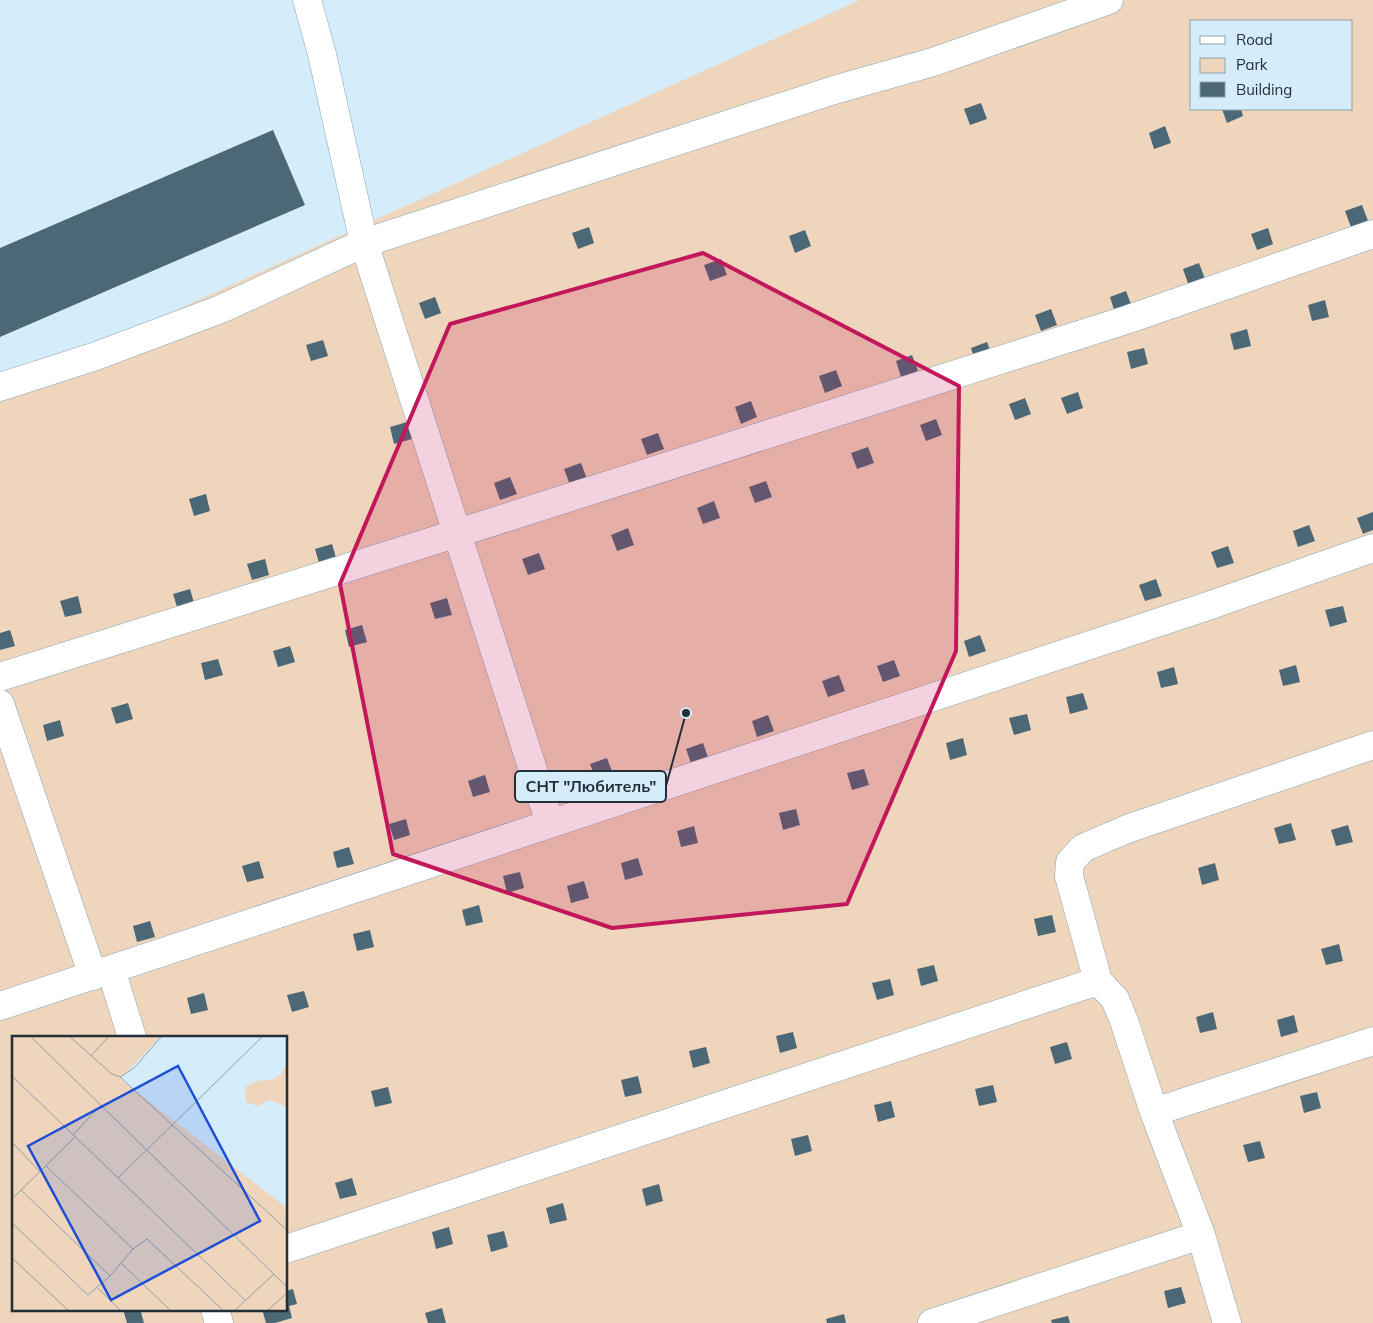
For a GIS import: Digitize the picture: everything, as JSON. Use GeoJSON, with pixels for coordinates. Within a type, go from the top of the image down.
{"type":"FeatureCollection","features":[{"type":"Feature","properties":{"kind":"street"},"geometry":{"type":"LineString","coordinates":[[307,0],[322,54],[364,243],[550,823]]}},
{"type":"Feature","properties":{"kind":"street"},"geometry":{"type":"LineString","coordinates":[[0,387],[96,356],[220,309],[364,243],[834,90],[933,62],[1109,0]]}},
{"type":"Feature","properties":{"kind":"street"},"geometry":{"type":"LineString","coordinates":[[0,677],[1129,319],[1373,234]]}},
{"type":"Feature","properties":{"kind":"street"},"geometry":{"type":"LineString","coordinates":[[0,1006],[1205,606],[1373,548]]}},
{"type":"Feature","properties":{"kind":"street"},"geometry":{"type":"LineString","coordinates":[[0,704],[102,973],[132,1036]]}},
{"type":"Feature","properties":{"kind":"street"},"geometry":{"type":"LineString","coordinates":[[1227,1323],[1201,1235],[1154,1112],[1121,1014],[1115,999],[1098,981],[1069,876],[1070,862],[1083,848],[1127,829],[1373,745]]}},
{"type":"Feature","properties":{"kind":"street"},"geometry":{"type":"LineString","coordinates":[[288,1247],[1098,981]]}},
{"type":"Feature","properties":{"kind":"street"},"geometry":{"type":"LineString","coordinates":[[1154,1112],[1373,1041]]}},
{"type":"Feature","properties":{"kind":"street"},"geometry":{"type":"LineString","coordinates":[[932,1323],[1201,1235]]}},
{"type":"Feature","properties":{"kind":"street"},"geometry":{"type":"LineString","coordinates":[[215,1310],[219,1323]]}},
{"type":"Feature","properties":{"kind":"highlighted area"},"geometry":{"type":"Polygon","coordinates":[[[703,253],[959,386],[956,651],[847,904],[612,928],[393,854],[340,584],[450,324],[703,253]]]}},
{"type":"Feature","properties":{"kind":"green space"},"geometry":{"type":"Polygon","coordinates":[[[860,0],[1373,0],[1373,1323],[0,1323],[0,390],[860,0]]]}},
{"type":"Feature","properties":{"kind":"building"},"geometry":{"type":"Polygon","coordinates":[[[981,103],[987,119],[970,125],[964,109],[981,103]]]}},
{"type":"Feature","properties":{"kind":"building"},"geometry":{"type":"Polygon","coordinates":[[[1222,110],[1241,110],[1243,116],[1227,123],[1222,110]]]}},
{"type":"Feature","properties":{"kind":"building"},"geometry":{"type":"Polygon","coordinates":[[[1165,126],[1171,143],[1154,149],[1149,133],[1165,126]]]}},
{"type":"Feature","properties":{"kind":"building"},"geometry":{"type":"Polygon","coordinates":[[[273,130],[305,205],[0,337],[0,248],[273,130]]]}},
{"type":"Feature","properties":{"kind":"building"},"geometry":{"type":"Polygon","coordinates":[[[1362,205],[1368,221],[1351,227],[1345,211],[1362,205]]]}},
{"type":"Feature","properties":{"kind":"building"},"geometry":{"type":"Polygon","coordinates":[[[589,227],[594,243],[578,249],[572,233],[589,227]]]}},
{"type":"Feature","properties":{"kind":"building"},"geometry":{"type":"Polygon","coordinates":[[[1268,228],[1273,244],[1257,250],[1251,234],[1268,228]]]}},
{"type":"Feature","properties":{"kind":"building"},"geometry":{"type":"Polygon","coordinates":[[[805,230],[811,246],[795,253],[789,236],[805,230]]]}},
{"type":"Feature","properties":{"kind":"building"},"geometry":{"type":"Polygon","coordinates":[[[721,259],[727,275],[710,281],[704,265],[721,259]]]}},
{"type":"Feature","properties":{"kind":"building"},"geometry":{"type":"Polygon","coordinates":[[[1199,263],[1205,279],[1189,286],[1183,269],[1199,263]]]}},
{"type":"Feature","properties":{"kind":"building"},"geometry":{"type":"Polygon","coordinates":[[[1126,291],[1132,307],[1115,313],[1110,297],[1126,291]]]}},
{"type":"Feature","properties":{"kind":"building"},"geometry":{"type":"Polygon","coordinates":[[[435,297],[441,313],[425,319],[419,303],[435,297]]]}},
{"type":"Feature","properties":{"kind":"building"},"geometry":{"type":"Polygon","coordinates":[[[1325,300],[1329,317],[1312,321],[1308,305],[1325,300]]]}},
{"type":"Feature","properties":{"kind":"building"},"geometry":{"type":"Polygon","coordinates":[[[1051,309],[1057,325],[1041,331],[1035,315],[1051,309]]]}},
{"type":"Feature","properties":{"kind":"building"},"geometry":{"type":"Polygon","coordinates":[[[1247,329],[1251,346],[1234,350],[1230,334],[1247,329]]]}},
{"type":"Feature","properties":{"kind":"building"},"geometry":{"type":"Polygon","coordinates":[[[323,340],[328,356],[311,361],[306,345],[323,340]]]}},
{"type":"Feature","properties":{"kind":"building"},"geometry":{"type":"Polygon","coordinates":[[[987,342],[993,358],[976,364],[971,348],[987,342]]]}},
{"type":"Feature","properties":{"kind":"building"},"geometry":{"type":"Polygon","coordinates":[[[1144,348],[1148,364],[1131,369],[1127,352],[1144,348]]]}},
{"type":"Feature","properties":{"kind":"building"},"geometry":{"type":"Polygon","coordinates":[[[912,355],[918,371],[901,377],[896,361],[912,355]]]}},
{"type":"Feature","properties":{"kind":"building"},"geometry":{"type":"Polygon","coordinates":[[[836,370],[842,386],[825,393],[819,376],[836,370]]]}},
{"type":"Feature","properties":{"kind":"building"},"geometry":{"type":"Polygon","coordinates":[[[1078,392],[1083,408],[1067,414],[1061,398],[1078,392]]]}},
{"type":"Feature","properties":{"kind":"building"},"geometry":{"type":"Polygon","coordinates":[[[1025,398],[1031,414],[1015,420],[1009,404],[1025,398]]]}},
{"type":"Feature","properties":{"kind":"building"},"geometry":{"type":"Polygon","coordinates":[[[751,401],[757,417],[741,424],[735,407],[751,401]]]}},
{"type":"Feature","properties":{"kind":"building"},"geometry":{"type":"Polygon","coordinates":[[[936,419],[942,435],[926,441],[920,425],[936,419]]]}},
{"type":"Feature","properties":{"kind":"building"},"geometry":{"type":"Polygon","coordinates":[[[407,422],[412,439],[394,444],[390,427],[407,422]]]}},
{"type":"Feature","properties":{"kind":"building"},"geometry":{"type":"Polygon","coordinates":[[[658,433],[664,449],[647,455],[641,439],[658,433]]]}},
{"type":"Feature","properties":{"kind":"building"},"geometry":{"type":"Polygon","coordinates":[[[868,447],[874,463],[857,469],[851,453],[868,447]]]}},
{"type":"Feature","properties":{"kind":"building"},"geometry":{"type":"Polygon","coordinates":[[[581,463],[587,479],[570,485],[564,469],[581,463]]]}},
{"type":"Feature","properties":{"kind":"building"},"geometry":{"type":"Polygon","coordinates":[[[510,477],[517,494],[500,500],[494,483],[510,477]]]}},
{"type":"Feature","properties":{"kind":"building"},"geometry":{"type":"Polygon","coordinates":[[[766,481],[772,497],[755,503],[749,487],[766,481]]]}},
{"type":"Feature","properties":{"kind":"building"},"geometry":{"type":"Polygon","coordinates":[[[206,494],[210,511],[194,516],[189,499],[206,494]]]}},
{"type":"Feature","properties":{"kind":"building"},"geometry":{"type":"Polygon","coordinates":[[[714,501],[720,518],[703,524],[697,508],[714,501]]]}},
{"type":"Feature","properties":{"kind":"building"},"geometry":{"type":"Polygon","coordinates":[[[1373,512],[1373,530],[1363,534],[1357,518],[1373,512]]]}},
{"type":"Feature","properties":{"kind":"building"},"geometry":{"type":"Polygon","coordinates":[[[1309,525],[1315,541],[1298,547],[1293,531],[1309,525]]]}},
{"type":"Feature","properties":{"kind":"building"},"geometry":{"type":"Polygon","coordinates":[[[628,528],[634,545],[617,551],[611,535],[628,528]]]}},
{"type":"Feature","properties":{"kind":"building"},"geometry":{"type":"Polygon","coordinates":[[[332,544],[337,561],[320,566],[315,549],[332,544]]]}},
{"type":"Feature","properties":{"kind":"building"},"geometry":{"type":"Polygon","coordinates":[[[1228,546],[1234,563],[1217,568],[1211,552],[1228,546]]]}},
{"type":"Feature","properties":{"kind":"building"},"geometry":{"type":"Polygon","coordinates":[[[539,553],[545,569],[528,575],[522,559],[539,553]]]}},
{"type":"Feature","properties":{"kind":"building"},"geometry":{"type":"Polygon","coordinates":[[[265,559],[269,575],[252,580],[247,564],[265,559]]]}},
{"type":"Feature","properties":{"kind":"building"},"geometry":{"type":"Polygon","coordinates":[[[1156,579],[1162,596],[1145,601],[1139,585],[1156,579]]]}},
{"type":"Feature","properties":{"kind":"building"},"geometry":{"type":"Polygon","coordinates":[[[190,589],[195,606],[178,610],[173,594],[190,589]]]}},
{"type":"Feature","properties":{"kind":"building"},"geometry":{"type":"Polygon","coordinates":[[[78,596],[82,613],[65,617],[60,601],[78,596]]]}},
{"type":"Feature","properties":{"kind":"building"},"geometry":{"type":"Polygon","coordinates":[[[447,598],[452,615],[435,619],[430,603],[447,598]]]}},
{"type":"Feature","properties":{"kind":"building"},"geometry":{"type":"Polygon","coordinates":[[[1343,606],[1347,622],[1330,627],[1325,610],[1343,606]]]}},
{"type":"Feature","properties":{"kind":"building"},"geometry":{"type":"Polygon","coordinates":[[[362,625],[367,642],[349,647],[345,630],[362,625]]]}},
{"type":"Feature","properties":{"kind":"building"},"geometry":{"type":"Polygon","coordinates":[[[10,630],[15,646],[0,650],[0,633],[10,630]]]}},
{"type":"Feature","properties":{"kind":"building"},"geometry":{"type":"Polygon","coordinates":[[[980,635],[986,651],[969,657],[964,641],[980,635]]]}},
{"type":"Feature","properties":{"kind":"building"},"geometry":{"type":"Polygon","coordinates":[[[290,646],[295,662],[278,667],[273,651],[290,646]]]}},
{"type":"Feature","properties":{"kind":"building"},"geometry":{"type":"Polygon","coordinates":[[[218,659],[223,675],[205,680],[201,663],[218,659]]]}},
{"type":"Feature","properties":{"kind":"building"},"geometry":{"type":"Polygon","coordinates":[[[894,660],[900,676],[883,682],[877,666],[894,660]]]}},
{"type":"Feature","properties":{"kind":"building"},"geometry":{"type":"Polygon","coordinates":[[[1296,665],[1300,682],[1283,686],[1279,670],[1296,665]]]}},
{"type":"Feature","properties":{"kind":"building"},"geometry":{"type":"Polygon","coordinates":[[[1174,667],[1178,684],[1161,688],[1157,672],[1174,667]]]}},
{"type":"Feature","properties":{"kind":"building"},"geometry":{"type":"Polygon","coordinates":[[[839,675],[845,691],[828,697],[822,681],[839,675]]]}},
{"type":"Feature","properties":{"kind":"building"},"geometry":{"type":"Polygon","coordinates":[[[1083,693],[1088,709],[1070,714],[1066,697],[1083,693]]]}},
{"type":"Feature","properties":{"kind":"building"},"geometry":{"type":"Polygon","coordinates":[[[128,703],[133,719],[116,724],[111,708],[128,703]]]}},
{"type":"Feature","properties":{"kind":"building"},"geometry":{"type":"Polygon","coordinates":[[[1027,714],[1031,730],[1014,735],[1009,718],[1027,714]]]}},
{"type":"Feature","properties":{"kind":"building"},"geometry":{"type":"Polygon","coordinates":[[[768,715],[774,731],[757,737],[752,721],[768,715]]]}},
{"type":"Feature","properties":{"kind":"building"},"geometry":{"type":"Polygon","coordinates":[[[60,720],[64,736],[47,741],[43,725],[60,720]]]}},
{"type":"Feature","properties":{"kind":"building"},"geometry":{"type":"Polygon","coordinates":[[[963,738],[967,755],[950,760],[946,743],[963,738]]]}},
{"type":"Feature","properties":{"kind":"building"},"geometry":{"type":"Polygon","coordinates":[[[703,743],[709,760],[692,766],[686,749],[703,743]]]}},
{"type":"Feature","properties":{"kind":"building"},"geometry":{"type":"Polygon","coordinates":[[[607,758],[613,774],[596,780],[590,764],[607,758]]]}},
{"type":"Feature","properties":{"kind":"building"},"geometry":{"type":"Polygon","coordinates":[[[864,769],[869,785],[852,790],[847,773],[864,769]]]}},
{"type":"Feature","properties":{"kind":"building"},"geometry":{"type":"Polygon","coordinates":[[[485,775],[490,792],[473,797],[468,781],[485,775]]]}},
{"type":"Feature","properties":{"kind":"building"},"geometry":{"type":"Polygon","coordinates":[[[796,809],[800,825],[783,830],[779,813],[796,809]]]}},
{"type":"Feature","properties":{"kind":"building"},"geometry":{"type":"Polygon","coordinates":[[[406,819],[410,835],[394,840],[389,824],[406,819]]]}},
{"type":"Feature","properties":{"kind":"building"},"geometry":{"type":"Polygon","coordinates":[[[1291,823],[1296,840],[1279,844],[1274,828],[1291,823]]]}},
{"type":"Feature","properties":{"kind":"building"},"geometry":{"type":"Polygon","coordinates":[[[1348,825],[1353,842],[1336,846],[1331,830],[1348,825]]]}},
{"type":"Feature","properties":{"kind":"building"},"geometry":{"type":"Polygon","coordinates":[[[694,826],[698,843],[681,847],[677,831],[694,826]]]}},
{"type":"Feature","properties":{"kind":"building"},"geometry":{"type":"Polygon","coordinates":[[[349,847],[354,864],[337,868],[333,852],[349,847]]]}},
{"type":"Feature","properties":{"kind":"building"},"geometry":{"type":"Polygon","coordinates":[[[638,858],[643,875],[625,880],[621,863],[638,858]]]}},
{"type":"Feature","properties":{"kind":"building"},"geometry":{"type":"Polygon","coordinates":[[[259,861],[264,878],[247,882],[242,866],[259,861]]]}},
{"type":"Feature","properties":{"kind":"building"},"geometry":{"type":"Polygon","coordinates":[[[1215,863],[1219,880],[1202,885],[1198,868],[1215,863]]]}},
{"type":"Feature","properties":{"kind":"building"},"geometry":{"type":"Polygon","coordinates":[[[520,872],[524,888],[507,893],[503,876],[520,872]]]}},
{"type":"Feature","properties":{"kind":"building"},"geometry":{"type":"Polygon","coordinates":[[[584,881],[589,898],[571,903],[567,886],[584,881]]]}},
{"type":"Feature","properties":{"kind":"building"},"geometry":{"type":"Polygon","coordinates":[[[479,905],[483,922],[466,926],[462,910],[479,905]]]}},
{"type":"Feature","properties":{"kind":"building"},"geometry":{"type":"Polygon","coordinates":[[[1052,915],[1056,932],[1038,936],[1034,919],[1052,915]]]}},
{"type":"Feature","properties":{"kind":"building"},"geometry":{"type":"Polygon","coordinates":[[[150,921],[155,937],[137,942],[133,926],[150,921]]]}},
{"type":"Feature","properties":{"kind":"building"},"geometry":{"type":"Polygon","coordinates":[[[370,930],[374,947],[357,951],[353,934],[370,930]]]}},
{"type":"Feature","properties":{"kind":"building"},"geometry":{"type":"Polygon","coordinates":[[[1339,944],[1343,961],[1326,965],[1321,949],[1339,944]]]}},
{"type":"Feature","properties":{"kind":"building"},"geometry":{"type":"Polygon","coordinates":[[[934,965],[938,981],[921,986],[917,969],[934,965]]]}},
{"type":"Feature","properties":{"kind":"building"},"geometry":{"type":"Polygon","coordinates":[[[890,979],[894,995],[877,1000],[872,983],[890,979]]]}},
{"type":"Feature","properties":{"kind":"building"},"geometry":{"type":"Polygon","coordinates":[[[304,991],[309,1007],[292,1012],[287,995],[304,991]]]}},
{"type":"Feature","properties":{"kind":"building"},"geometry":{"type":"Polygon","coordinates":[[[204,993],[208,1010],[191,1014],[187,998],[204,993]]]}},
{"type":"Feature","properties":{"kind":"building"},"geometry":{"type":"Polygon","coordinates":[[[1213,1012],[1217,1029],[1200,1033],[1196,1017],[1213,1012]]]}},
{"type":"Feature","properties":{"kind":"building"},"geometry":{"type":"Polygon","coordinates":[[[1294,1015],[1298,1032],[1281,1037],[1277,1020],[1294,1015]]]}},
{"type":"Feature","properties":{"kind":"building"},"geometry":{"type":"Polygon","coordinates":[[[793,1032],[797,1048],[780,1053],[776,1036],[793,1032]]]}},
{"type":"Feature","properties":{"kind":"building"},"geometry":{"type":"Polygon","coordinates":[[[1067,1042],[1072,1059],[1055,1064],[1050,1047],[1067,1042]]]}},
{"type":"Feature","properties":{"kind":"building"},"geometry":{"type":"Polygon","coordinates":[[[706,1047],[710,1063],[693,1068],[689,1051],[706,1047]]]}},
{"type":"Feature","properties":{"kind":"building"},"geometry":{"type":"Polygon","coordinates":[[[638,1076],[642,1093],[625,1097],[621,1080],[638,1076]]]}},
{"type":"Feature","properties":{"kind":"building"},"geometry":{"type":"Polygon","coordinates":[[[993,1085],[997,1102],[979,1106],[975,1089],[993,1085]]]}},
{"type":"Feature","properties":{"kind":"building"},"geometry":{"type":"Polygon","coordinates":[[[388,1087],[392,1103],[375,1107],[371,1091],[388,1087]]]}},
{"type":"Feature","properties":{"kind":"building"},"geometry":{"type":"Polygon","coordinates":[[[1317,1092],[1321,1108],[1304,1113],[1300,1096],[1317,1092]]]}},
{"type":"Feature","properties":{"kind":"building"},"geometry":{"type":"Polygon","coordinates":[[[891,1101],[895,1117],[878,1122],[874,1105],[891,1101]]]}},
{"type":"Feature","properties":{"kind":"building"},"geometry":{"type":"Polygon","coordinates":[[[808,1135],[812,1151],[795,1156],[791,1139],[808,1135]]]}},
{"type":"Feature","properties":{"kind":"building"},"geometry":{"type":"Polygon","coordinates":[[[1260,1141],[1265,1158],[1248,1162],[1243,1145],[1260,1141]]]}},
{"type":"Feature","properties":{"kind":"building"},"geometry":{"type":"Polygon","coordinates":[[[352,1178],[357,1195],[340,1199],[335,1183],[352,1178]]]}},
{"type":"Feature","properties":{"kind":"building"},"geometry":{"type":"Polygon","coordinates":[[[659,1184],[663,1201],[646,1206],[642,1189],[659,1184]]]}},
{"type":"Feature","properties":{"kind":"building"},"geometry":{"type":"Polygon","coordinates":[[[563,1203],[567,1220],[550,1224],[546,1208],[563,1203]]]}},
{"type":"Feature","properties":{"kind":"building"},"geometry":{"type":"Polygon","coordinates":[[[449,1227],[453,1244],[436,1249],[432,1232],[449,1227]]]}},
{"type":"Feature","properties":{"kind":"building"},"geometry":{"type":"Polygon","coordinates":[[[504,1231],[508,1247],[491,1252],[487,1235],[504,1231]]]}},
{"type":"Feature","properties":{"kind":"building"},"geometry":{"type":"Polygon","coordinates":[[[1181,1287],[1186,1303],[1168,1308],[1164,1291],[1181,1287]]]}},
{"type":"Feature","properties":{"kind":"building"},"geometry":{"type":"Polygon","coordinates":[[[293,1289],[297,1304],[289,1306],[292,1318],[275,1323],[266,1323],[262,1310],[288,1310],[288,1290],[293,1289]]]}},
{"type":"Feature","properties":{"kind":"building"},"geometry":{"type":"Polygon","coordinates":[[[442,1308],[446,1323],[428,1323],[425,1313],[442,1308]]]}},
{"type":"Feature","properties":{"kind":"building"},"geometry":{"type":"Polygon","coordinates":[[[123,1310],[140,1310],[144,1323],[127,1323],[123,1310]]]}},
{"type":"Feature","properties":{"kind":"building"},"geometry":{"type":"Polygon","coordinates":[[[844,1314],[846,1323],[827,1323],[826,1319],[844,1314]]]}},
{"type":"Feature","properties":{"kind":"building"},"geometry":{"type":"Polygon","coordinates":[[[1068,1316],[1070,1323],[1052,1323],[1051,1320],[1068,1316]]]}},
{"type":"Feature","properties":{"kind":"place","name":"СНТ \"Любитель\""},"geometry":{"type":"Point","coordinates":[686,713]}}]}
